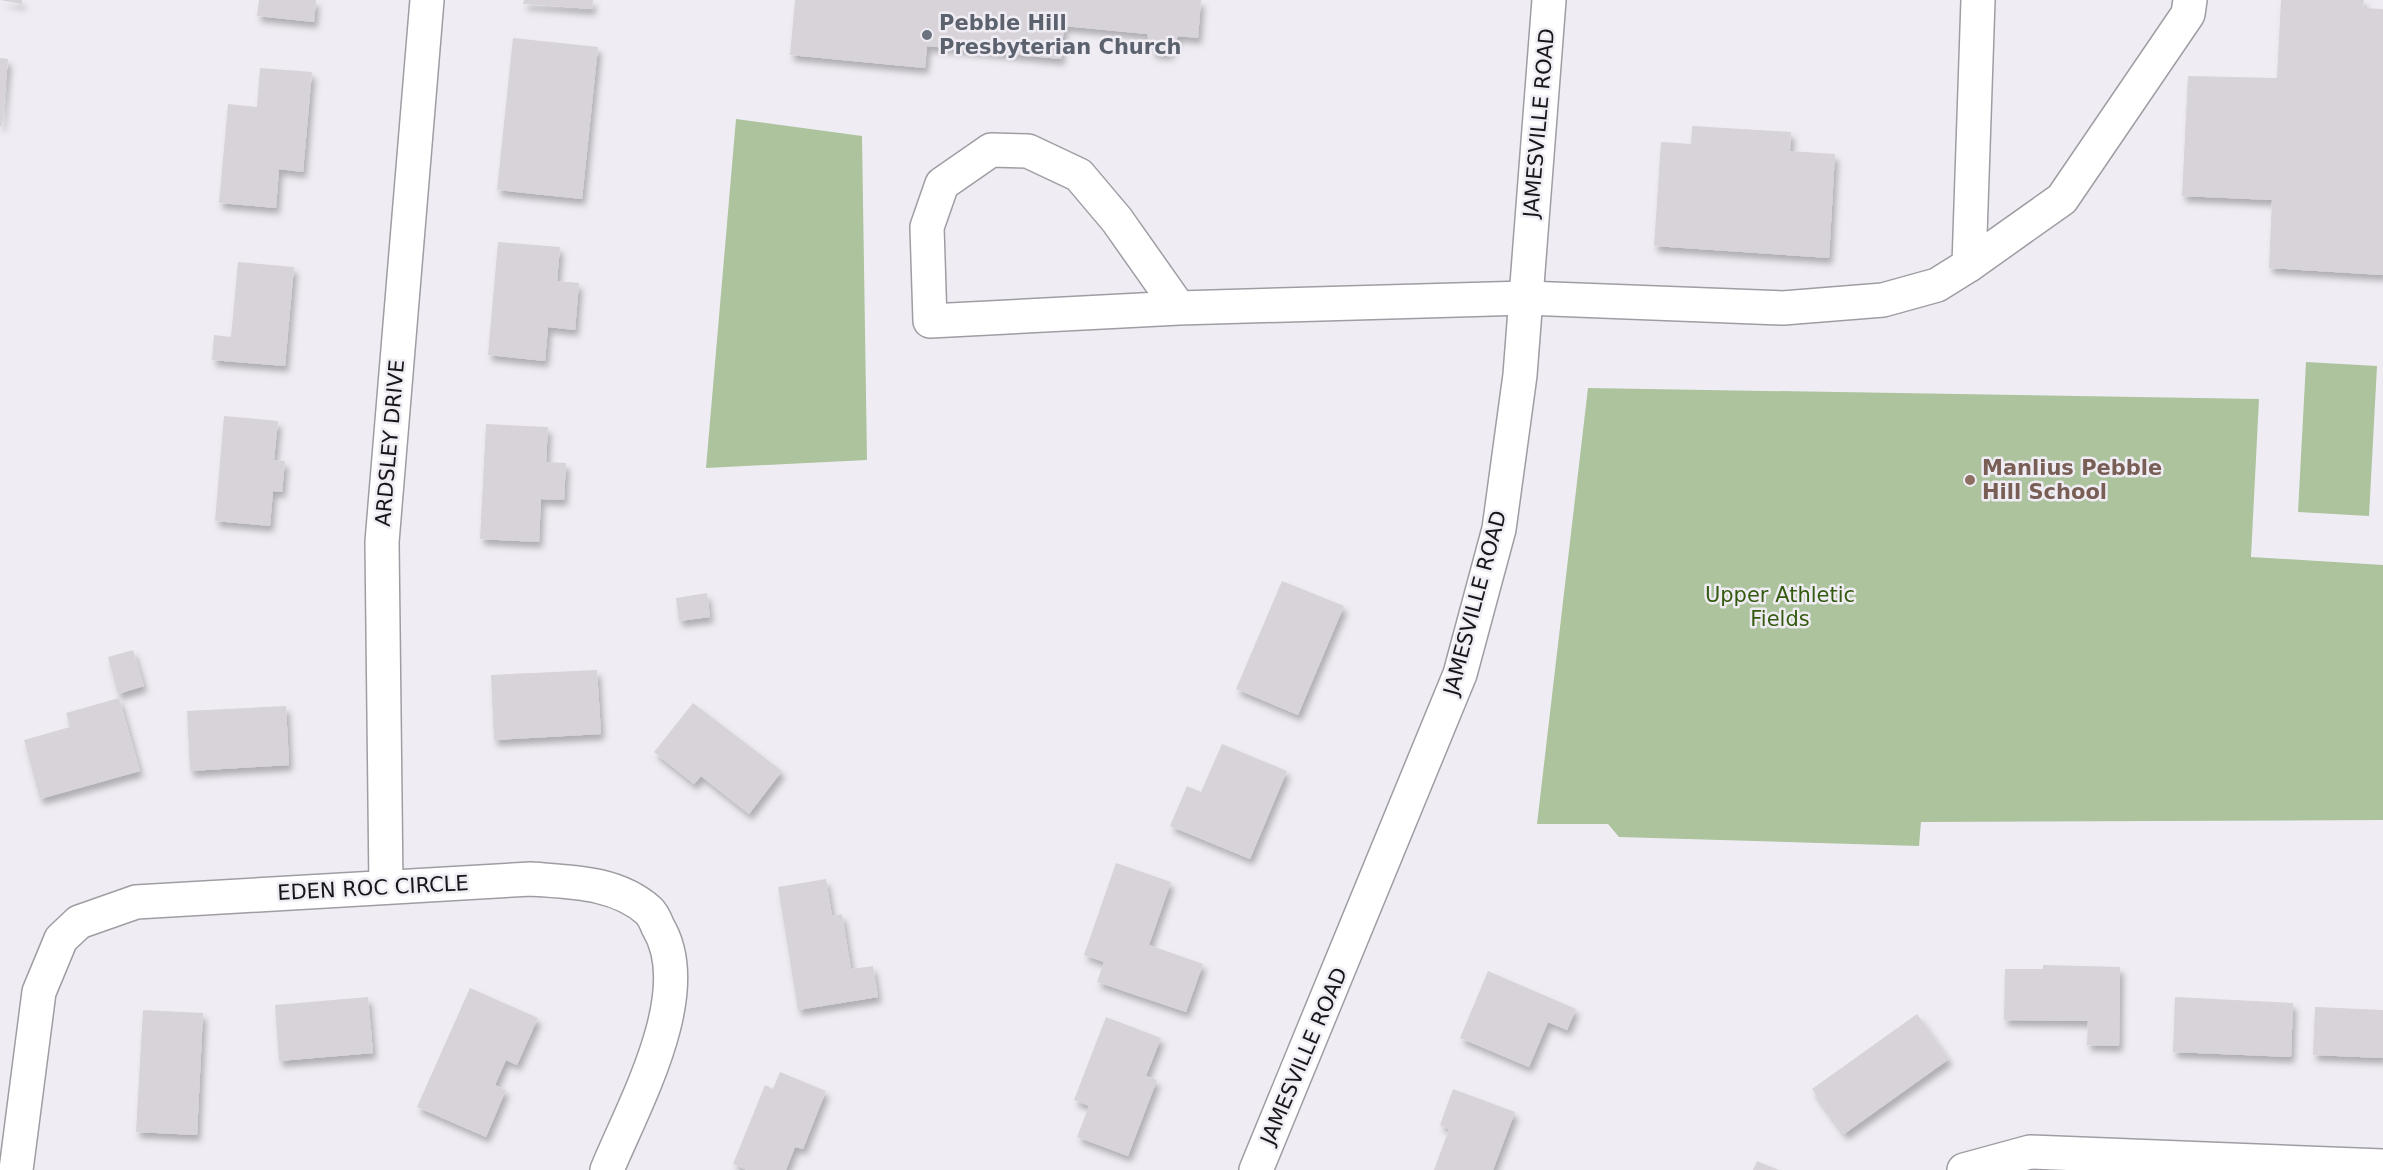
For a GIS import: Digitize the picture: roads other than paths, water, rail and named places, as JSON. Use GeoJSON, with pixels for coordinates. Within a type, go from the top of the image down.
{"type":"FeatureCollection","features":[{"type":"Feature","properties":{"kind":"street","name":"ARDSLEY DRIVE"},"geometry":{"type":"LineString","coordinates":[[386,887],[382,542],[427,0]]}},
{"type":"Feature","properties":{"kind":"street","name":"JAMESVILLE ROAD"},"geometry":{"type":"LineString","coordinates":[[1256,1170],[1460,674],[1499,529],[1520,375],[1549,0]]}},
{"type":"Feature","properties":{"kind":"street"},"geometry":{"type":"LineString","coordinates":[[1970,265],[1978,0]]}},
{"type":"Feature","properties":{"kind":"street"},"geometry":{"type":"LineString","coordinates":[[1179,308],[1117,220],[1079,175],[1028,151],[991,150],[942,184],[927,227],[930,321],[1179,308],[1526,298],[1783,308],[1883,300],[1937,285],[1970,265],[2061,199],[2188,14],[2190,0]]}},
{"type":"Feature","properties":{"kind":"street","name":"EDEN ROC CIRCLE"},"geometry":{"type":"LineString","coordinates":[[16,1170],[39,992],[61,939],[79,922],[136,902],[531,879],[586,883],[613,890],[650,911],[666,939],[672,980],[659,1043],[607,1170]]}},
{"type":"Feature","properties":{"kind":"street"},"geometry":{"type":"LineString","coordinates":[[1964,1170],[2030,1152],[2383,1166]]}},
{"type":"Feature","properties":{"kind":"place","name":"Pebble Hill Presbyterian Church"},"geometry":{"type":"Point","coordinates":[927,35]}},
{"type":"Feature","properties":{"kind":"place","name":"Manlius Pebble Hill School"},"geometry":{"type":"Point","coordinates":[1970,480]}},
{"type":"Feature","properties":{"kind":"park label","name":"Upper Athletic Fields"},"geometry":{"type":"Point","coordinates":[1780,607]}}]}
